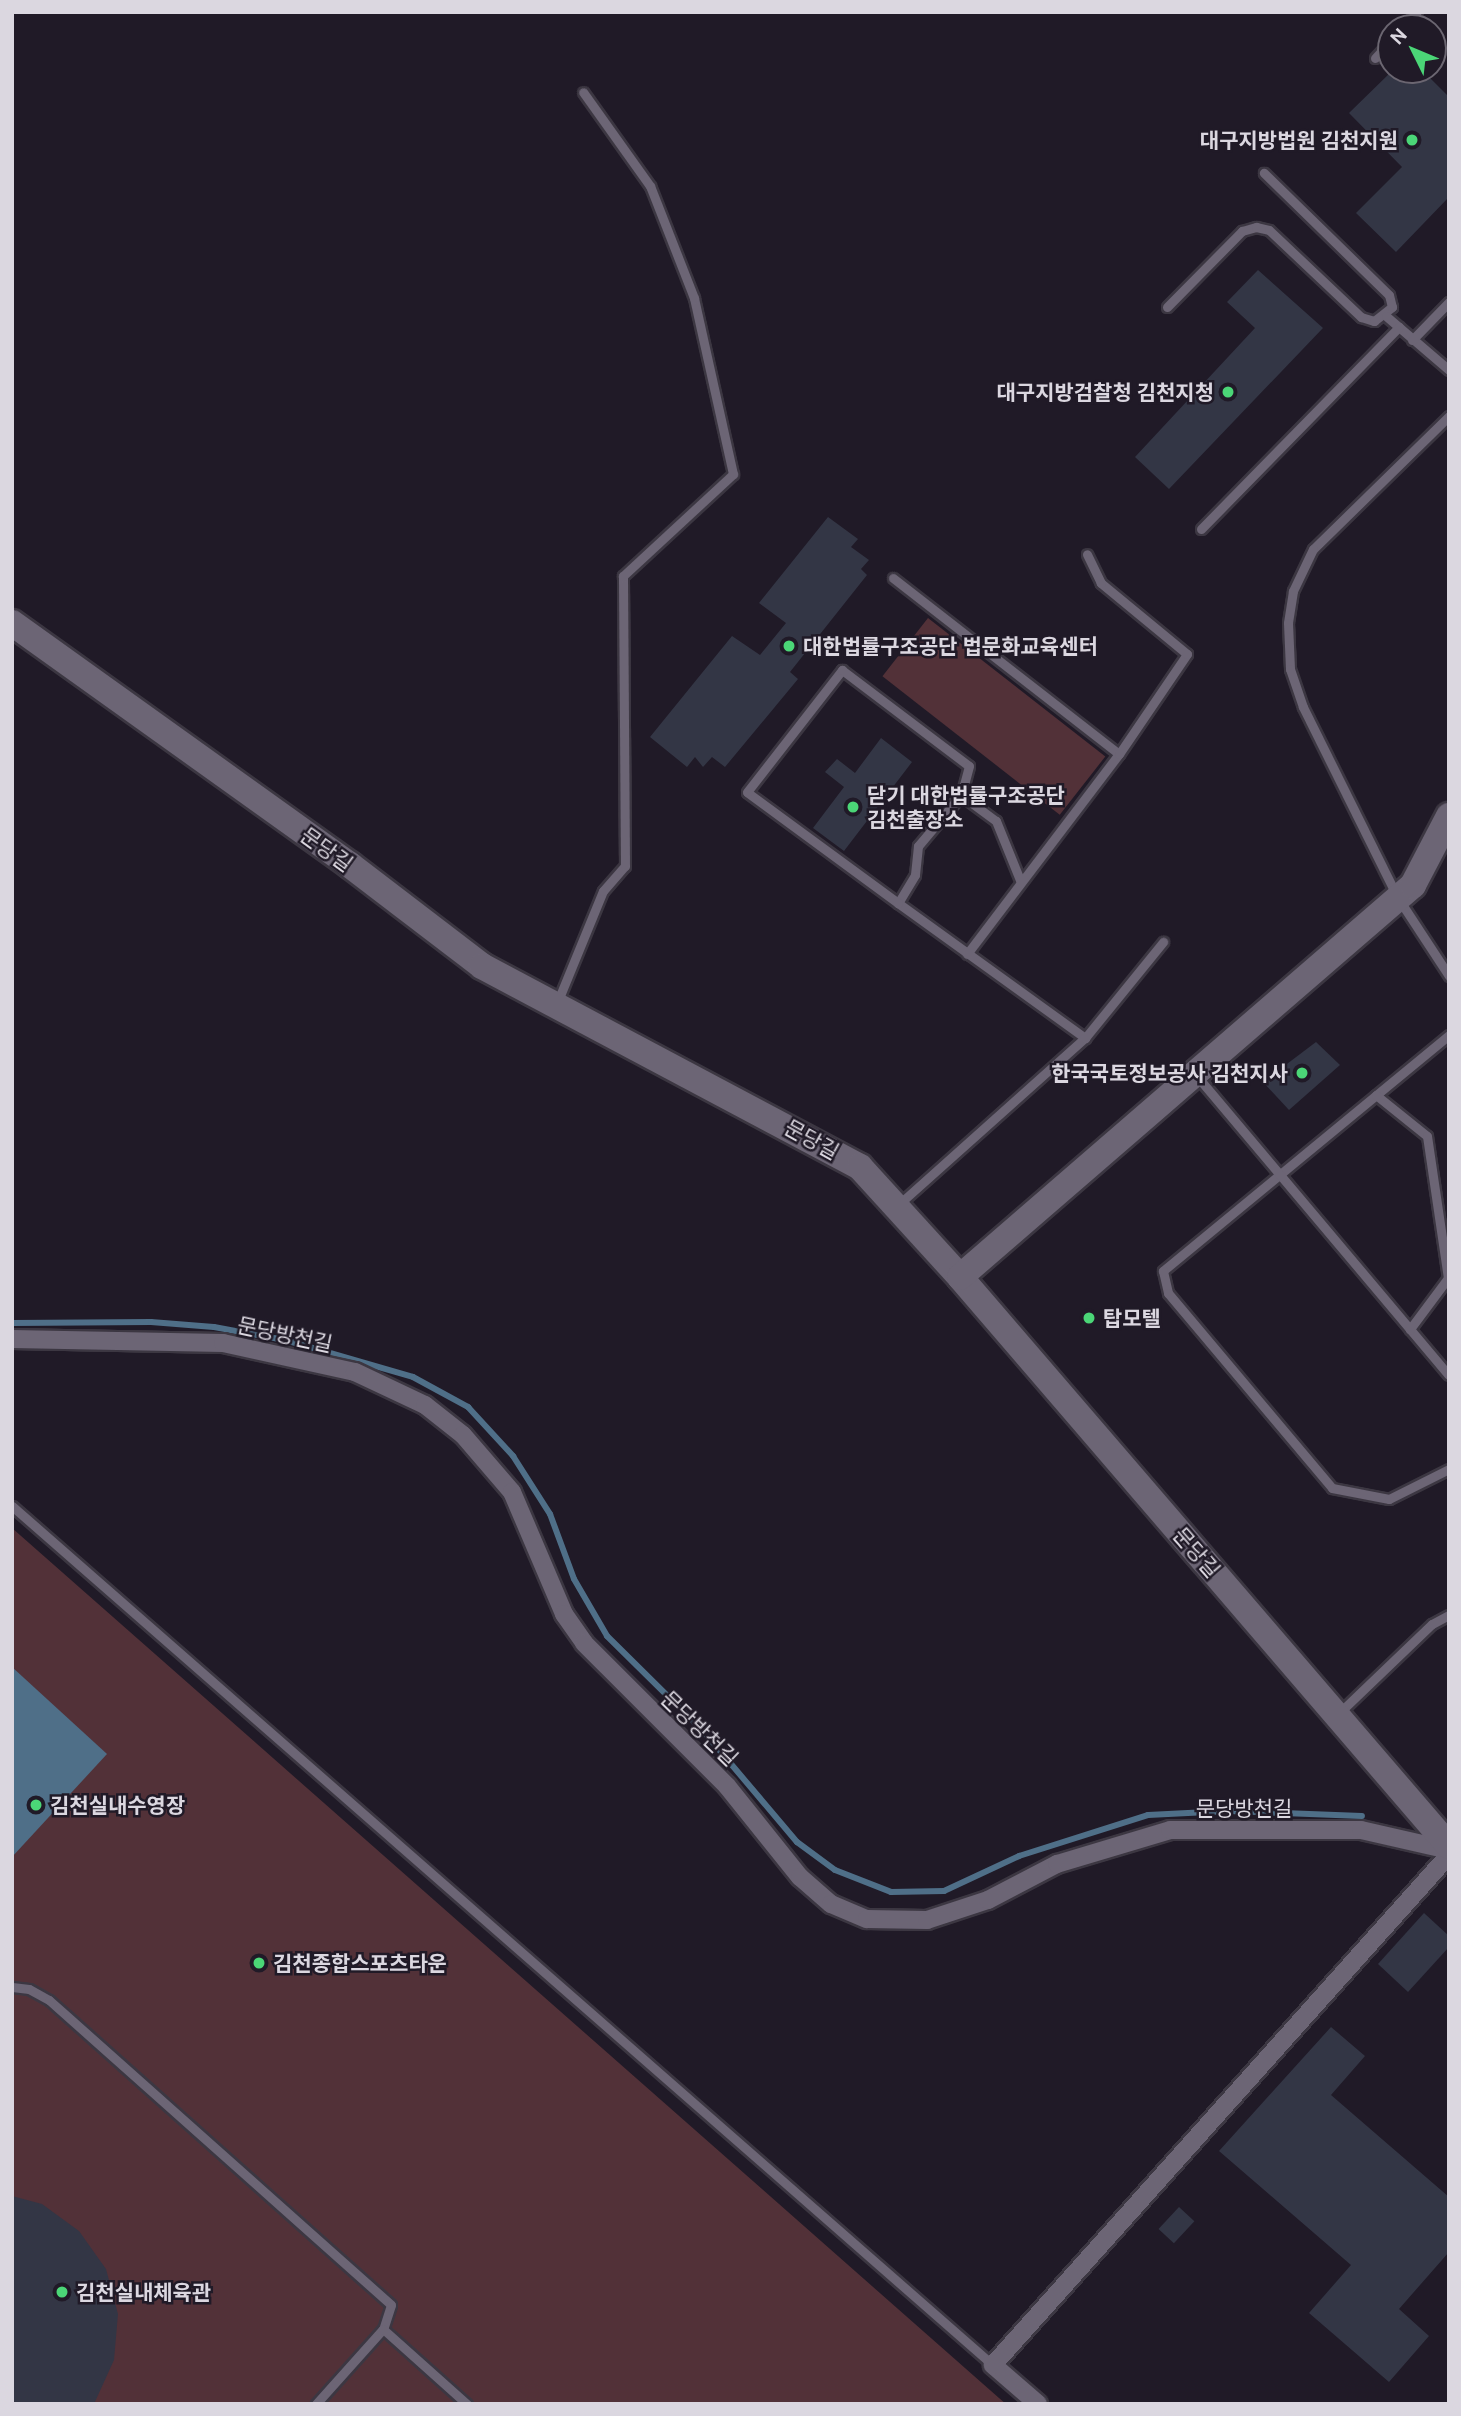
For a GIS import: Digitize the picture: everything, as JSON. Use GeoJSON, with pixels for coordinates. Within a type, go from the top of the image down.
{"type":"FeatureCollection","features":[{"type":"Feature","properties":{"kind":"street","name":"문당길"},"geometry":{"type":"LineString","coordinates":[[12,623],[350,865],[482,966],[826,1145],[860,1167],[961,1277],[1337,1715],[1449,1850]]}},
{"type":"Feature","properties":{"kind":"street"},"geometry":{"type":"LineString","coordinates":[[961,1277],[1413,885],[1449,816]]}},
{"type":"Feature","properties":{"kind":"street","name":"문당방천길"},"geometry":{"type":"LineString","coordinates":[[12,1339],[223,1343],[355,1373],[425,1405],[489,1460],[512,1492],[564,1614],[584,1643],[727,1786],[800,1877],[831,1904],[867,1919],[927,1920],[988,1900],[1057,1864],[1170,1830],[1361,1830],[1449,1850]]}},
{"type":"Feature","properties":{"kind":"street"},"geometry":{"type":"LineString","coordinates":[[1038,2404],[993,2365],[1449,1850]]}},
{"type":"Feature","properties":{"kind":"lane"},"geometry":{"type":"LineString","coordinates":[[557,1005],[603,891],[625,866],[623,576],[733,474],[694,299],[660,211],[650,186],[583,92]]}},
{"type":"Feature","properties":{"kind":"lane"},"geometry":{"type":"LineString","coordinates":[[1167,306],[1242,232],[1256,227],[1269,230],[1361,317],[1374,321],[1386,316],[1392,307],[1389,295],[1264,173]]}},
{"type":"Feature","properties":{"kind":"lane"},"geometry":{"type":"LineString","coordinates":[[1412,340],[1449,302]]}},
{"type":"Feature","properties":{"kind":"lane"},"geometry":{"type":"LineString","coordinates":[[1386,316],[1449,370]]}},
{"type":"Feature","properties":{"kind":"lane"},"geometry":{"type":"LineString","coordinates":[[1201,529],[1399,327]]}},
{"type":"Feature","properties":{"kind":"lane"},"geometry":{"type":"LineString","coordinates":[[1449,416],[1313,549],[1293,591],[1288,623],[1290,668],[1303,706],[1398,898],[1449,976]]}},
{"type":"Feature","properties":{"kind":"lane"},"geometry":{"type":"LineString","coordinates":[[967,954],[1020,880],[1119,754],[1187,654],[1101,583],[1087,554]]}},
{"type":"Feature","properties":{"kind":"lane"},"geometry":{"type":"LineString","coordinates":[[893,578],[1119,754]]}},
{"type":"Feature","properties":{"kind":"lane"},"geometry":{"type":"LineString","coordinates":[[898,903],[915,875],[918,846],[961,795],[969,766],[842,670],[747,792],[967,954],[1085,1038]]}},
{"type":"Feature","properties":{"kind":"lane"},"geometry":{"type":"LineString","coordinates":[[961,795],[996,821],[1020,880]]}},
{"type":"Feature","properties":{"kind":"lane"},"geometry":{"type":"LineString","coordinates":[[897,1206],[1085,1038],[1163,942]]}},
{"type":"Feature","properties":{"kind":"lane"},"geometry":{"type":"LineString","coordinates":[[1449,1035],[1163,1271],[1168,1293],[1332,1488],[1389,1499],[1449,1469]]}},
{"type":"Feature","properties":{"kind":"lane"},"geometry":{"type":"LineString","coordinates":[[1195,1074],[1449,1375]]}},
{"type":"Feature","properties":{"kind":"lane"},"geometry":{"type":"LineString","coordinates":[[1377,1095],[1427,1136],[1448,1278],[1410,1329]]}},
{"type":"Feature","properties":{"kind":"lane"},"geometry":{"type":"LineString","coordinates":[[12,1506],[993,2365]]}},
{"type":"Feature","properties":{"kind":"lane"},"geometry":{"type":"LineString","coordinates":[[1337,1715],[1432,1624],[1449,1615]]}},
{"type":"Feature","properties":{"kind":"lane"},"geometry":{"type":"LineString","coordinates":[[12,1987],[29,1989],[49,2000],[391,2305],[383,2329],[316,2404]]}},
{"type":"Feature","properties":{"kind":"lane"},"geometry":{"type":"LineString","coordinates":[[383,2329],[467,2404]]}},
{"type":"Feature","properties":{"kind":"shaded area"},"geometry":{"type":"Polygon","coordinates":[[[928,618],[1105,757],[1060,815],[882,676],[928,618]]]}},
{"type":"Feature","properties":{"kind":"shaded area","name":"김천종합스포츠타운"},"geometry":{"type":"Polygon","coordinates":[[[12,1528],[999,2398],[1006,2404],[12,2404],[12,1528]]]}},
{"type":"Feature","properties":{"kind":"water","name":"김천실내수영장"},"geometry":{"type":"Polygon","coordinates":[[[12,1667],[107,1754],[12,1857],[12,1667]]]}},
{"type":"Feature","properties":{"kind":"building","name":"대구지방법원 김천지원"},"geometry":{"type":"Polygon","coordinates":[[[1379,84],[1436,84],[1449,97],[1449,197],[1396,252],[1356,213],[1402,167],[1349,113],[1379,84]]]}},
{"type":"Feature","properties":{"kind":"building","name":"대구지방검찰청 김천지청"},"geometry":{"type":"Polygon","coordinates":[[[1258,270],[1323,328],[1169,489],[1135,457],[1255,328],[1227,302],[1258,270]]]}},
{"type":"Feature","properties":{"kind":"building","name":"대한법률구조공단 법문화교육센터"},"geometry":{"type":"Polygon","coordinates":[[[828,517],[858,539],[851,547],[869,560],[861,569],[867,575],[790,672],[798,679],[725,767],[712,757],[703,767],[695,757],[687,767],[650,737],[732,636],[760,655],[786,623],[759,603],[828,517]]]}},
{"type":"Feature","properties":{"kind":"building","name":"닫기 대한법률구조공단 김천출장소"},"geometry":{"type":"Polygon","coordinates":[[[881,738],[912,762],[844,851],[813,828],[844,787],[825,772],[837,759],[855,773],[881,738]]]}},
{"type":"Feature","properties":{"kind":"building","name":"한국국토정보공사 김천지사"},"geometry":{"type":"Polygon","coordinates":[[[1316,1042],[1340,1065],[1289,1110],[1263,1082],[1316,1042]]]}},
{"type":"Feature","properties":{"kind":"building"},"geometry":{"type":"Polygon","coordinates":[[[1424,1913],[1449,1936],[1449,1947],[1408,1992],[1378,1964],[1424,1913]]]}},
{"type":"Feature","properties":{"kind":"building"},"geometry":{"type":"Polygon","coordinates":[[[1331,2027],[1365,2056],[1331,2095],[1449,2197],[1449,2252],[1399,2309],[1429,2336],[1389,2382],[1309,2313],[1351,2265],[1219,2151],[1331,2027]]]}},
{"type":"Feature","properties":{"kind":"building","name":"김천실내체육관"},"geometry":{"type":"Polygon","coordinates":[[[12,2196],[42,2204],[79,2231],[106,2269],[118,2314],[114,2360],[94,2404],[12,2404],[12,2196]]]}},
{"type":"Feature","properties":{"kind":"building"},"geometry":{"type":"Polygon","coordinates":[[[1179,2207],[1194,2221],[1174,2243],[1159,2229],[1179,2207]]]}},
{"type":"Feature","properties":{"kind":"waterway"},"geometry":{"type":"LineString","coordinates":[[12,1323],[151,1322],[214,1327],[285,1340],[413,1377],[468,1407],[513,1456],[550,1514],[574,1579],[607,1636],[704,1732],[797,1842],[835,1870],[891,1892],[944,1891],[1019,1856],[1148,1815],[1228,1811],[1362,1816]]}},
{"type":"Feature","properties":{"kind":"place","name":"대구지방법원 김천지원"},"geometry":{"type":"Point","coordinates":[1412,140]}},
{"type":"Feature","properties":{"kind":"place","name":"대구지방검찰청 김천지청"},"geometry":{"type":"Point","coordinates":[1228,392]}},
{"type":"Feature","properties":{"kind":"place","name":"대한법률구조공단 법문화교육센터"},"geometry":{"type":"Point","coordinates":[789,646]}},
{"type":"Feature","properties":{"kind":"place","name":"닫기 대한법률구조공단 김천출장소"},"geometry":{"type":"Point","coordinates":[853,807]}},
{"type":"Feature","properties":{"kind":"place","name":"한국국토정보공사 김천지사"},"geometry":{"type":"Point","coordinates":[1302,1073]}},
{"type":"Feature","properties":{"kind":"place","name":"탑모텔"},"geometry":{"type":"Point","coordinates":[1089,1318]}},
{"type":"Feature","properties":{"kind":"place","name":"김천실내수영장"},"geometry":{"type":"Point","coordinates":[36,1805]}},
{"type":"Feature","properties":{"kind":"place","name":"김천종합스포츠타운"},"geometry":{"type":"Point","coordinates":[259,1963]}},
{"type":"Feature","properties":{"kind":"place","name":"김천실내체육관"},"geometry":{"type":"Point","coordinates":[62,2292]}}]}
